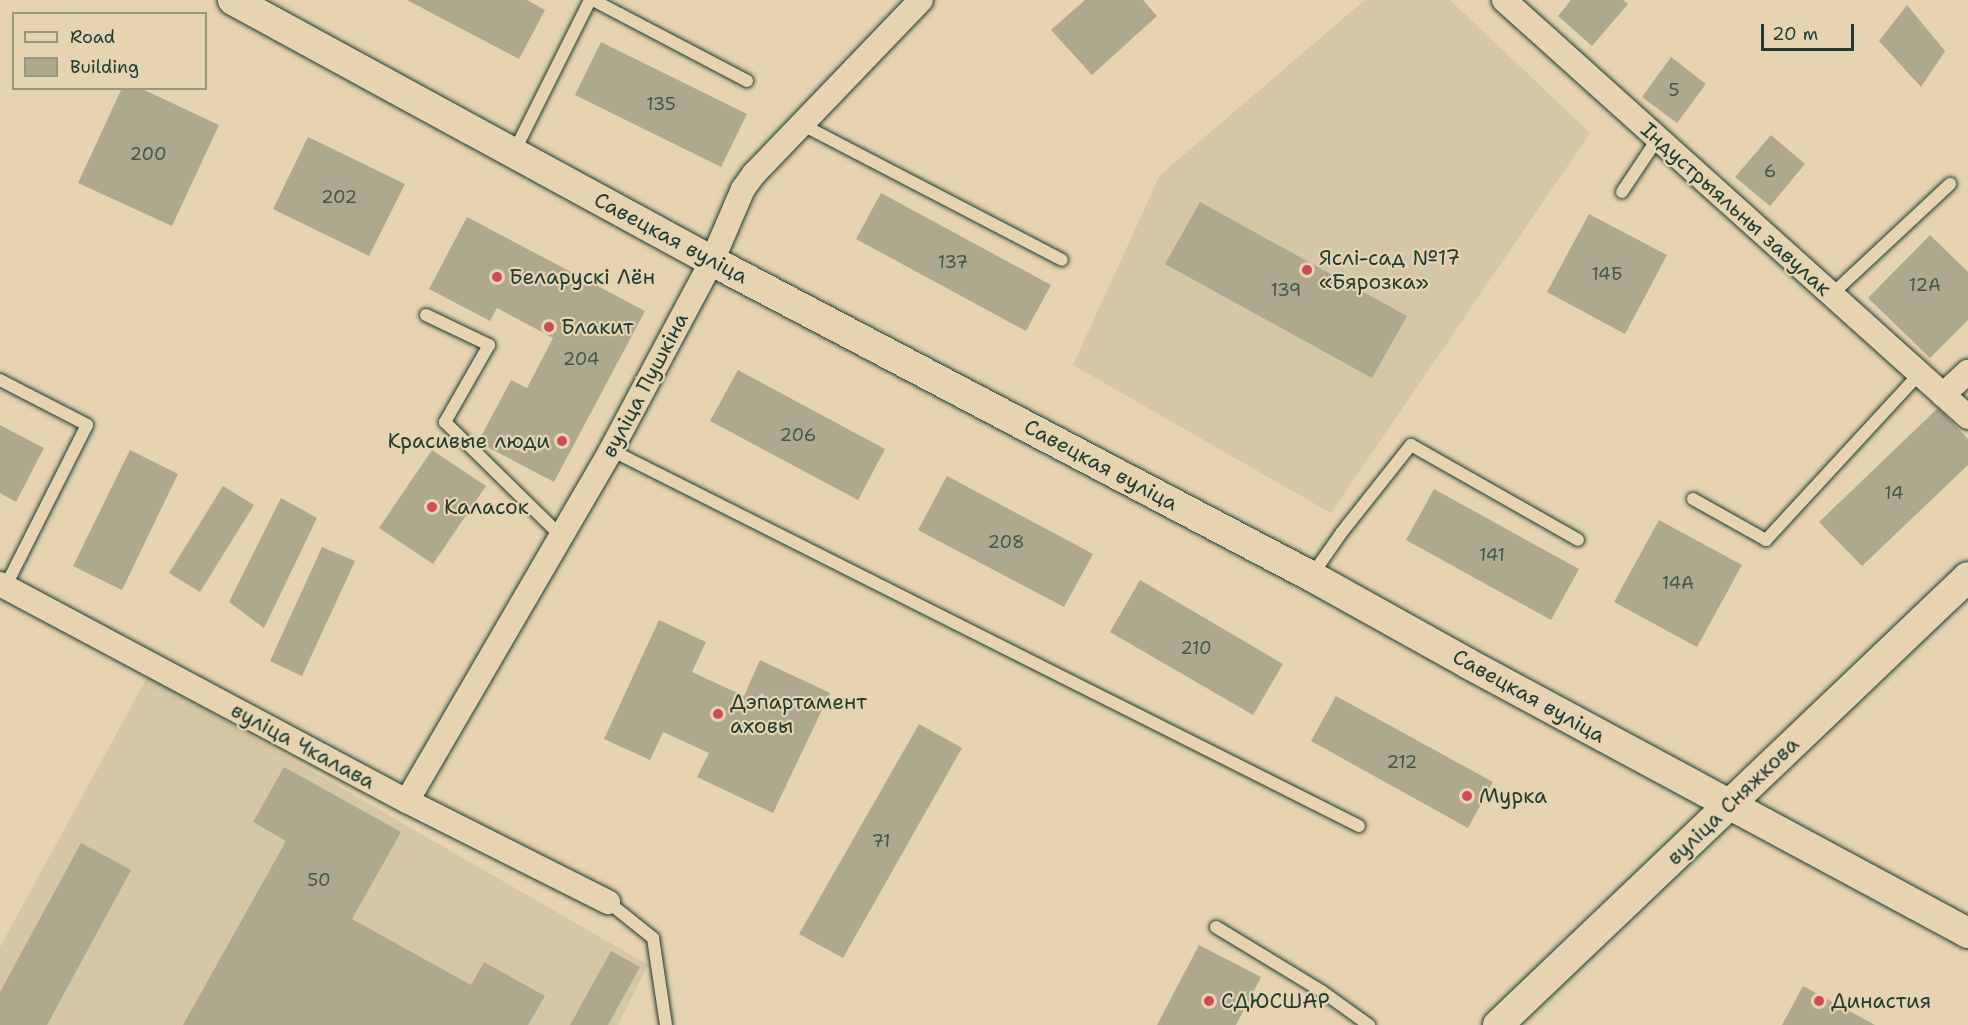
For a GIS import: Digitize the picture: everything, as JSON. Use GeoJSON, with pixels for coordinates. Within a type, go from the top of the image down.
{"type":"FeatureCollection","features":[{"type":"Feature","properties":{"kind":"street","name":"Савецкая вуліца"},"geometry":{"type":"LineString","coordinates":[[233,0],[712,261],[1311,576],[1728,805],[1968,933]]}},
{"type":"Feature","properties":{"kind":"street","name":"вуліца Пушкіна"},"geometry":{"type":"LineString","coordinates":[[407,801],[611,450],[712,261],[743,189],[801,124],[921,0]]}},
{"type":"Feature","properties":{"kind":"street","name":"Індустрыяльны завулак"},"geometry":{"type":"LineString","coordinates":[[1504,0],[1968,417]]}},
{"type":"Feature","properties":{"kind":"street"},"geometry":{"type":"LineString","coordinates":[[1943,395],[1968,372]]}},
{"type":"Feature","properties":{"kind":"street","name":"вуліца Сняжкова"},"geometry":{"type":"LineString","coordinates":[[1498,1025],[1968,577]]}},
{"type":"Feature","properties":{"kind":"street","name":"вуліца Чкалава"},"geometry":{"type":"LineString","coordinates":[[3,586],[407,801],[608,903]]}},
{"type":"Feature","properties":{"kind":"lane"},"geometry":{"type":"LineString","coordinates":[[514,153],[591,0],[747,81]]}},
{"type":"Feature","properties":{"kind":"lane"},"geometry":{"type":"LineString","coordinates":[[801,124],[1062,260]]}},
{"type":"Feature","properties":{"kind":"lane"},"geometry":{"type":"LineString","coordinates":[[1622,192],[1658,138]]}},
{"type":"Feature","properties":{"kind":"lane"},"geometry":{"type":"LineString","coordinates":[[1832,295],[1950,184]]}},
{"type":"Feature","properties":{"kind":"lane"},"geometry":{"type":"LineString","coordinates":[[426,315],[489,345],[445,422],[560,535]]}},
{"type":"Feature","properties":{"kind":"lane"},"geometry":{"type":"LineString","coordinates":[[1693,499],[1766,540],[1919,374]]}},
{"type":"Feature","properties":{"kind":"lane"},"geometry":{"type":"LineString","coordinates":[[0,380],[87,425],[3,586]]}},
{"type":"Feature","properties":{"kind":"lane"},"geometry":{"type":"LineString","coordinates":[[1311,576],[1342,532],[1411,445],[1578,540]]}},
{"type":"Feature","properties":{"kind":"lane"},"geometry":{"type":"LineString","coordinates":[[611,450],[1359,826]]}},
{"type":"Feature","properties":{"kind":"lane"},"geometry":{"type":"LineString","coordinates":[[608,903],[653,938],[666,1025]]}},
{"type":"Feature","properties":{"kind":"lane"},"geometry":{"type":"LineString","coordinates":[[1216,927],[1323,992],[1369,1025]]}},
{"type":"Feature","properties":{"kind":"shaded area","name":"Яслі-сад №17 «Бярозка»"},"geometry":{"type":"Polygon","coordinates":[[[1365,0],[1450,0],[1590,133],[1331,513],[1073,365],[1160,175],[1365,0]]]}},
{"type":"Feature","properties":{"kind":"shaded area"},"geometry":{"type":"Polygon","coordinates":[[[148,676],[648,965],[618,1025],[0,1025],[0,947],[148,676]]]}},
{"type":"Feature","properties":{"kind":"building"},"geometry":{"type":"Polygon","coordinates":[[[407,0],[527,0],[545,10],[519,59],[407,0]]]}},
{"type":"Feature","properties":{"kind":"building"},"geometry":{"type":"Polygon","coordinates":[[[1085,0],[1143,0],[1157,16],[1092,75],[1051,30],[1085,0]]]}},
{"type":"Feature","properties":{"kind":"building"},"geometry":{"type":"Polygon","coordinates":[[[1571,0],[1623,0],[1628,4],[1592,46],[1558,16],[1571,0]]]}},
{"type":"Feature","properties":{"kind":"building"},"geometry":{"type":"Polygon","coordinates":[[[1907,5],[1945,51],[1921,87],[1879,41],[1907,5]]]}},
{"type":"Feature","properties":{"kind":"building"},"geometry":{"type":"Polygon","coordinates":[[[601,42],[747,114],[721,167],[575,95],[601,42]]]}},
{"type":"Feature","properties":{"kind":"building"},"geometry":{"type":"Polygon","coordinates":[[[1671,57],[1706,84],[1677,123],[1642,97],[1671,57]]]}},
{"type":"Feature","properties":{"kind":"building"},"geometry":{"type":"Polygon","coordinates":[[[121,90],[144,90],[219,125],[172,226],[78,183],[121,90]]]}},
{"type":"Feature","properties":{"kind":"building"},"geometry":{"type":"Polygon","coordinates":[[[1771,135],[1805,164],[1770,206],[1735,177],[1771,135]]]}},
{"type":"Feature","properties":{"kind":"building"},"geometry":{"type":"Polygon","coordinates":[[[308,137],[405,184],[369,256],[273,209],[308,137]]]}},
{"type":"Feature","properties":{"kind":"building"},"geometry":{"type":"Polygon","coordinates":[[[881,193],[1051,285],[1026,331],[856,239],[881,193]]]}},
{"type":"Feature","properties":{"kind":"building"},"geometry":{"type":"Polygon","coordinates":[[[1200,202],[1407,316],[1372,378],[1165,264],[1200,202]]]}},
{"type":"Feature","properties":{"kind":"building"},"geometry":{"type":"Polygon","coordinates":[[[1589,214],[1667,255],[1625,334],[1547,292],[1589,214]]]}},
{"type":"Feature","properties":{"kind":"building"},"geometry":{"type":"Polygon","coordinates":[[[467,217],[645,311],[554,482],[478,442],[511,380],[527,388],[553,338],[497,308],[490,321],[429,289],[467,217]]]}},
{"type":"Feature","properties":{"kind":"building"},"geometry":{"type":"Polygon","coordinates":[[[1930,235],[1968,272],[1968,320],[1930,358],[1868,298],[1930,235]]]}},
{"type":"Feature","properties":{"kind":"building"},"geometry":{"type":"Polygon","coordinates":[[[738,370],[885,449],[858,500],[710,421],[738,370]]]}},
{"type":"Feature","properties":{"kind":"building"},"geometry":{"type":"Polygon","coordinates":[[[1938,408],[1968,439],[1968,465],[1862,566],[1819,522],[1938,408]]]}},
{"type":"Feature","properties":{"kind":"building"},"geometry":{"type":"Polygon","coordinates":[[[0,425],[44,448],[16,502],[0,493],[0,425]]]}},
{"type":"Feature","properties":{"kind":"building"},"geometry":{"type":"Polygon","coordinates":[[[130,450],[178,474],[122,590],[73,566],[130,450]]]}},
{"type":"Feature","properties":{"kind":"building","name":"Каласок"},"geometry":{"type":"Polygon","coordinates":[[[432,450],[486,486],[433,564],[379,528],[432,450]]]}},
{"type":"Feature","properties":{"kind":"building"},"geometry":{"type":"Polygon","coordinates":[[[947,476],[1093,554],[1064,607],[918,530],[947,476]]]}},
{"type":"Feature","properties":{"kind":"building"},"geometry":{"type":"Polygon","coordinates":[[[223,486],[254,505],[200,592],[169,573],[223,486]]]}},
{"type":"Feature","properties":{"kind":"building"},"geometry":{"type":"Polygon","coordinates":[[[1434,489],[1579,569],[1551,620],[1406,540],[1434,489]]]}},
{"type":"Feature","properties":{"kind":"building"},"geometry":{"type":"Polygon","coordinates":[[[281,498],[317,518],[264,628],[229,602],[281,498]]]}},
{"type":"Feature","properties":{"kind":"building"},"geometry":{"type":"Polygon","coordinates":[[[1659,520],[1742,565],[1697,647],[1614,602],[1659,520]]]}},
{"type":"Feature","properties":{"kind":"building"},"geometry":{"type":"Polygon","coordinates":[[[322,547],[355,561],[302,676],[270,661],[322,547]]]}},
{"type":"Feature","properties":{"kind":"building"},"geometry":{"type":"Polygon","coordinates":[[[1140,580],[1283,664],[1253,715],[1110,632],[1140,580]]]}},
{"type":"Feature","properties":{"kind":"building","name":"Дэпартамент аховы"},"geometry":{"type":"Polygon","coordinates":[[[659,620],[706,642],[692,672],[744,696],[760,660],[830,693],[773,813],[697,777],[709,753],[663,732],[650,760],[604,739],[659,620]]]}},
{"type":"Feature","properties":{"kind":"building"},"geometry":{"type":"Polygon","coordinates":[[[1336,696],[1493,782],[1468,828],[1311,741],[1336,696]]]}},
{"type":"Feature","properties":{"kind":"building"},"geometry":{"type":"Polygon","coordinates":[[[919,724],[962,748],[843,958],[799,934],[919,724]]]}},
{"type":"Feature","properties":{"kind":"building"},"geometry":{"type":"Polygon","coordinates":[[[284,767],[401,832],[352,919],[471,985],[484,962],[545,996],[528,1025],[183,1025],[286,841],[253,822],[284,767]]]}},
{"type":"Feature","properties":{"kind":"building"},"geometry":{"type":"Polygon","coordinates":[[[81,843],[131,870],[47,1025],[0,1025],[0,992],[81,843]]]}},
{"type":"Feature","properties":{"kind":"building","name":"СДЮСШАР"},"geometry":{"type":"Polygon","coordinates":[[[1199,945],[1261,977],[1236,1025],[1157,1025],[1199,945]]]}},
{"type":"Feature","properties":{"kind":"building"},"geometry":{"type":"Polygon","coordinates":[[[611,951],[640,967],[608,1025],[570,1025],[611,951]]]}},
{"type":"Feature","properties":{"kind":"building"},"geometry":{"type":"Polygon","coordinates":[[[1803,986],[1875,1025],[1782,1025],[1803,986]]]}},
{"type":"Feature","properties":{"kind":"place","name":"Яслі-сад №17 «Бярозка»"},"geometry":{"type":"Point","coordinates":[1307,270]}},
{"type":"Feature","properties":{"kind":"place","name":"Беларускі Лён"},"geometry":{"type":"Point","coordinates":[497,277]}},
{"type":"Feature","properties":{"kind":"place","name":"Блакит"},"geometry":{"type":"Point","coordinates":[549,327]}},
{"type":"Feature","properties":{"kind":"place","name":"Красивые люди"},"geometry":{"type":"Point","coordinates":[562,441]}},
{"type":"Feature","properties":{"kind":"place","name":"Каласок"},"geometry":{"type":"Point","coordinates":[432,507]}},
{"type":"Feature","properties":{"kind":"place","name":"Дэпартамент аховы"},"geometry":{"type":"Point","coordinates":[718,714]}},
{"type":"Feature","properties":{"kind":"place","name":"Мурка"},"geometry":{"type":"Point","coordinates":[1467,796]}},
{"type":"Feature","properties":{"kind":"place","name":"СДЮСШАР"},"geometry":{"type":"Point","coordinates":[1209,1001]}},
{"type":"Feature","properties":{"kind":"place","name":"Династия"},"geometry":{"type":"Point","coordinates":[1819,1001]}}]}
